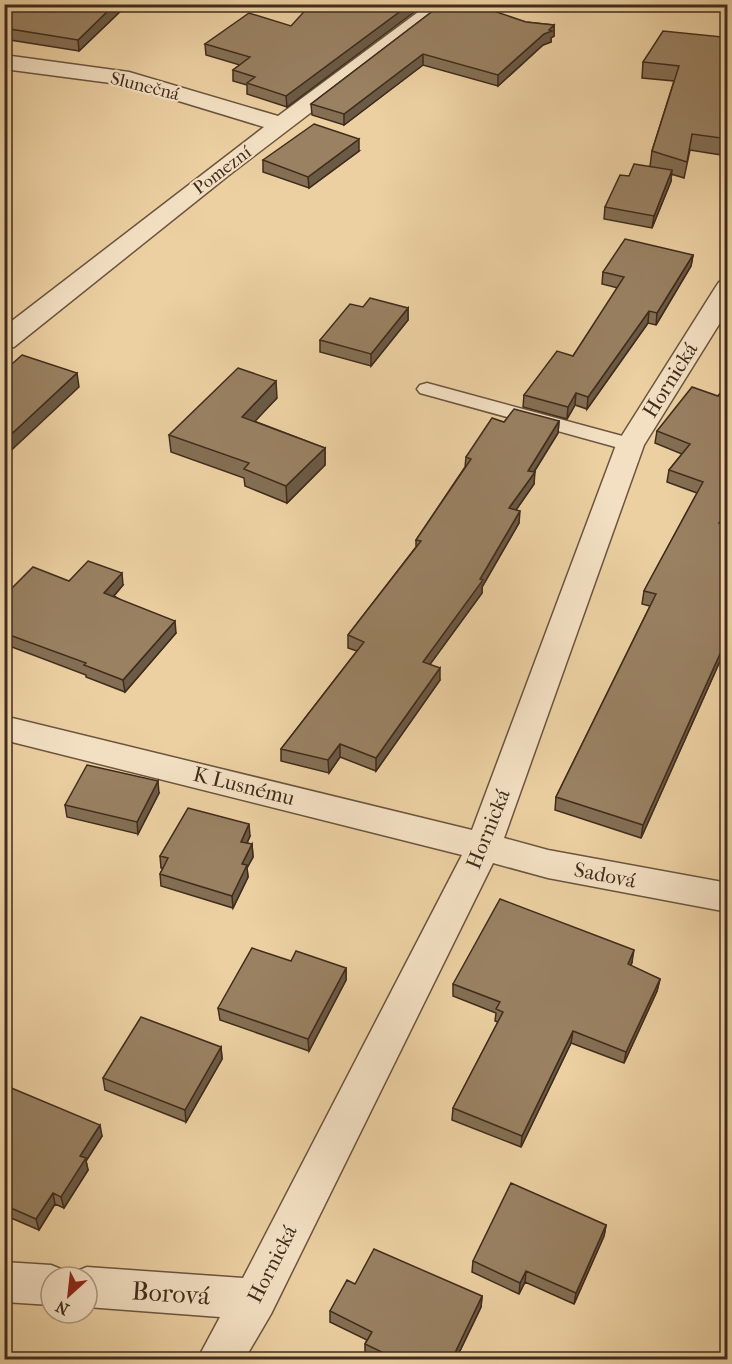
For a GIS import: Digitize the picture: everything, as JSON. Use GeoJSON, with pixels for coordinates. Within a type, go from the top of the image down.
{"type":"FeatureCollection","features":[{"type":"Feature","properties":{"kind":"street","name":"Pomezní"},"geometry":{"type":"LineString","coordinates":[[4,341],[282,124],[443,4]]}},
{"type":"Feature","properties":{"kind":"street","name":"Slunečná"},"geometry":{"type":"LineString","coordinates":[[4,62],[129,79],[282,124]]}},
{"type":"Feature","properties":{"kind":"street","name":"Hornická"},"geometry":{"type":"LineString","coordinates":[[219,1359],[255,1299],[483,848],[630,445],[728,288]]}},
{"type":"Feature","properties":{"kind":"street","name":"K Lusnému"},"geometry":{"type":"LineString","coordinates":[[4,728],[380,819],[483,848]]}},
{"type":"Feature","properties":{"kind":"street","name":"Sadová"},"geometry":{"type":"LineString","coordinates":[[483,848],[548,864],[728,898]]}},
{"type":"Feature","properties":{"kind":"street"},"geometry":{"type":"LineString","coordinates":[[4,1282],[39,1284]]}},
{"type":"Feature","properties":{"kind":"street","name":"Borová"},"geometry":{"type":"LineString","coordinates":[[99,1288],[255,1299]]}},
{"type":"Feature","properties":{"kind":"lane"},"geometry":{"type":"LineString","coordinates":[[427,389],[630,445]]}},
{"type":"Feature","properties":{"kind":"building"},"geometry":{"type":"Polygon","coordinates":[[[4,4],[115,4],[78,40],[4,28],[4,4]]]}},
{"type":"Feature","properties":{"kind":"building"},"geometry":{"type":"Polygon","coordinates":[[[311,4],[410,4],[286,96],[247,83],[255,77],[233,70],[250,57],[205,44],[249,13],[291,26],[311,4]]]}},
{"type":"Feature","properties":{"kind":"building"},"geometry":{"type":"Polygon","coordinates":[[[442,4],[473,4],[526,22],[554,25],[549,30],[552,31],[544,34],[498,75],[423,54],[344,114],[311,104],[442,4]]]}},
{"type":"Feature","properties":{"kind":"building"},"geometry":{"type":"Polygon","coordinates":[[[728,24],[728,139],[692,134],[687,162],[652,151],[679,66],[643,62],[663,31],[722,37],[728,24]]]}},
{"type":"Feature","properties":{"kind":"building"},"geometry":{"type":"Polygon","coordinates":[[[314,124],[359,139],[308,177],[263,160],[314,124]]]}},
{"type":"Feature","properties":{"kind":"building"},"geometry":{"type":"Polygon","coordinates":[[[634,164],[672,170],[654,216],[605,207],[620,175],[629,176],[634,164]]]}},
{"type":"Feature","properties":{"kind":"building"},"geometry":{"type":"Polygon","coordinates":[[[625,239],[693,255],[657,313],[649,311],[588,397],[576,393],[568,407],[524,395],[557,351],[573,356],[624,277],[603,272],[625,239]]]}},
{"type":"Feature","properties":{"kind":"building"},"geometry":{"type":"Polygon","coordinates":[[[370,298],[408,308],[371,354],[320,340],[350,304],[363,307],[370,298]]]}},
{"type":"Feature","properties":{"kind":"building"},"geometry":{"type":"Polygon","coordinates":[[[22,355],[77,373],[4,441],[4,371],[22,355]]]}},
{"type":"Feature","properties":{"kind":"building"},"geometry":{"type":"Polygon","coordinates":[[[238,368],[276,381],[242,417],[325,448],[286,486],[244,469],[249,463],[169,435],[238,368]]]}},
{"type":"Feature","properties":{"kind":"building"},"geometry":{"type":"Polygon","coordinates":[[[728,384],[728,513],[719,523],[728,526],[728,636],[643,825],[556,797],[656,594],[644,591],[703,482],[669,470],[690,444],[657,431],[692,387],[718,396],[728,384]]]}},
{"type":"Feature","properties":{"kind":"building"},"geometry":{"type":"Polygon","coordinates":[[[514,409],[559,421],[528,471],[535,472],[509,508],[520,511],[480,579],[483,580],[423,662],[440,668],[376,758],[340,744],[328,760],[281,749],[364,642],[348,635],[421,541],[416,540],[471,459],[466,457],[492,418],[504,422],[514,409]]]}},
{"type":"Feature","properties":{"kind":"building"},"geometry":{"type":"Polygon","coordinates":[[[88,561],[122,573],[104,593],[175,621],[123,680],[84,665],[86,663],[4,633],[4,596],[33,567],[69,581],[88,561]]]}},
{"type":"Feature","properties":{"kind":"building"},"geometry":{"type":"Polygon","coordinates":[[[87,765],[158,781],[137,822],[65,805],[87,765]]]}},
{"type":"Feature","properties":{"kind":"building"},"geometry":{"type":"Polygon","coordinates":[[[188,808],[249,824],[241,842],[252,844],[242,864],[247,865],[232,896],[160,874],[168,858],[160,856],[188,808]]]}},
{"type":"Feature","properties":{"kind":"building"},"geometry":{"type":"Polygon","coordinates":[[[500,899],[634,950],[628,964],[660,979],[626,1052],[573,1031],[522,1136],[453,1108],[503,1012],[496,1009],[500,1002],[453,984],[500,899]]]}},
{"type":"Feature","properties":{"kind":"building"},"geometry":{"type":"Polygon","coordinates":[[[252,948],[291,961],[296,951],[346,968],[308,1039],[218,1008],[252,948]]]}},
{"type":"Feature","properties":{"kind":"building"},"geometry":{"type":"Polygon","coordinates":[[[141,1017],[221,1047],[185,1110],[103,1078],[141,1017]]]}},
{"type":"Feature","properties":{"kind":"building"},"geometry":{"type":"Polygon","coordinates":[[[9,1087],[100,1125],[80,1156],[86,1158],[61,1197],[53,1193],[36,1219],[4,1205],[4,1093],[9,1087]]]}},
{"type":"Feature","properties":{"kind":"building"},"geometry":{"type":"Polygon","coordinates":[[[511,1183],[606,1225],[576,1293],[526,1271],[520,1283],[473,1261],[511,1183]]]}},
{"type":"Feature","properties":{"kind":"building"},"geometry":{"type":"Polygon","coordinates":[[[374,1249],[482,1296],[452,1359],[396,1359],[365,1344],[372,1332],[330,1311],[347,1280],[355,1284],[374,1249]]]}}]}
